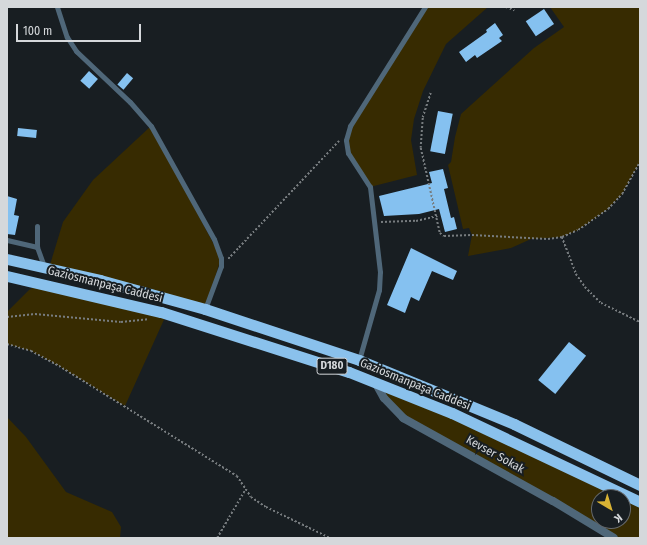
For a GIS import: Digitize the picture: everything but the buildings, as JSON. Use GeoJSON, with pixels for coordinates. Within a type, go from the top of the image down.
{"type":"FeatureCollection","features":[{"type":"Feature","properties":{"kind":"highway","name":"Gaziosmanpaşa Caddesi"},"geometry":{"type":"LineString","coordinates":[[7,259],[45,267],[205,309],[358,360],[514,424],[640,485]]}},
{"type":"Feature","properties":{"kind":"highway","name":"Gaziosmanpaşa Caddesi"},"geometry":{"type":"LineString","coordinates":[[7,276],[161,312],[264,343],[375,382],[500,435],[640,502]]}},
{"type":"Feature","properties":{"kind":"street","name":"Kevser Sokak"},"geometry":{"type":"LineString","coordinates":[[375,382],[384,398],[403,418],[614,538]]}},
{"type":"Feature","properties":{"kind":"lane"},"geometry":{"type":"LineString","coordinates":[[57,7],[67,37],[76,51],[130,102],[156,134],[214,239],[221,258],[220,266],[205,309]]}},
{"type":"Feature","properties":{"kind":"lane"},"geometry":{"type":"LineString","coordinates":[[358,360],[379,285],[375,222],[370,187],[346,147],[348,132],[425,7]]}},
{"type":"Feature","properties":{"kind":"lane"},"geometry":{"type":"LineString","coordinates":[[38,226],[37,247],[45,267]]}},
{"type":"Feature","properties":{"kind":"lane"},"geometry":{"type":"LineString","coordinates":[[7,240],[37,247]]}},
{"type":"Feature","properties":{"kind":"path"},"geometry":{"type":"LineString","coordinates":[[506,7],[514,10]]}},
{"type":"Feature","properties":{"kind":"path"},"geometry":{"type":"LineString","coordinates":[[431,93],[423,118],[421,148],[440,233],[444,236],[472,235],[548,239],[562,237],[578,230],[608,209],[622,194],[640,162]]}},
{"type":"Feature","properties":{"kind":"path"},"geometry":{"type":"LineString","coordinates":[[220,266],[348,132]]}},
{"type":"Feature","properties":{"kind":"path"},"geometry":{"type":"LineString","coordinates":[[375,222],[416,221],[437,216]]}},
{"type":"Feature","properties":{"kind":"path"},"geometry":{"type":"LineString","coordinates":[[562,237],[576,274],[585,287],[601,303],[640,322]]}},
{"type":"Feature","properties":{"kind":"path"},"geometry":{"type":"LineString","coordinates":[[7,317],[35,314],[141,321],[161,312]]}},
{"type":"Feature","properties":{"kind":"path"},"geometry":{"type":"LineString","coordinates":[[7,344],[31,351],[59,366],[237,476],[245,490],[266,507],[330,538]]}},
{"type":"Feature","properties":{"kind":"path"},"geometry":{"type":"LineString","coordinates":[[216,538],[245,490]]}},
{"type":"Feature","properties":{"kind":"shaded area"},"geometry":{"type":"Polygon","coordinates":[[[425,7],[488,7],[446,44],[423,91],[414,119],[411,140],[417,175],[370,187],[348,153],[348,132],[425,7]]]}},
{"type":"Feature","properties":{"kind":"shaded area"},"geometry":{"type":"Polygon","coordinates":[[[550,7],[640,7],[640,162],[622,194],[608,209],[578,230],[562,237],[531,239],[511,248],[468,256],[472,235],[469,228],[463,229],[448,165],[451,162],[461,114],[534,48],[564,27],[550,7]]]}},
{"type":"Feature","properties":{"kind":"shaded area"},"geometry":{"type":"Polygon","coordinates":[[[151,126],[221,258],[205,309],[49,268],[63,222],[93,180],[151,126]]]}},
{"type":"Feature","properties":{"kind":"shaded area"},"geometry":{"type":"Polygon","coordinates":[[[41,282],[167,313],[125,406],[31,351],[7,344],[7,312],[29,290],[41,282]]]}},
{"type":"Feature","properties":{"kind":"shaded area"},"geometry":{"type":"Polygon","coordinates":[[[375,382],[611,489],[591,489],[591,525],[403,418],[375,382]]]}},
{"type":"Feature","properties":{"kind":"shaded area"},"geometry":{"type":"Polygon","coordinates":[[[7,417],[26,437],[66,492],[112,512],[121,527],[120,538],[7,538],[7,417]]]}},
{"type":"Feature","properties":{"kind":"shaded area"},"geometry":{"type":"Polygon","coordinates":[[[631,498],[640,502],[640,538],[614,538],[598,529],[631,529],[631,498]]]}}]}
